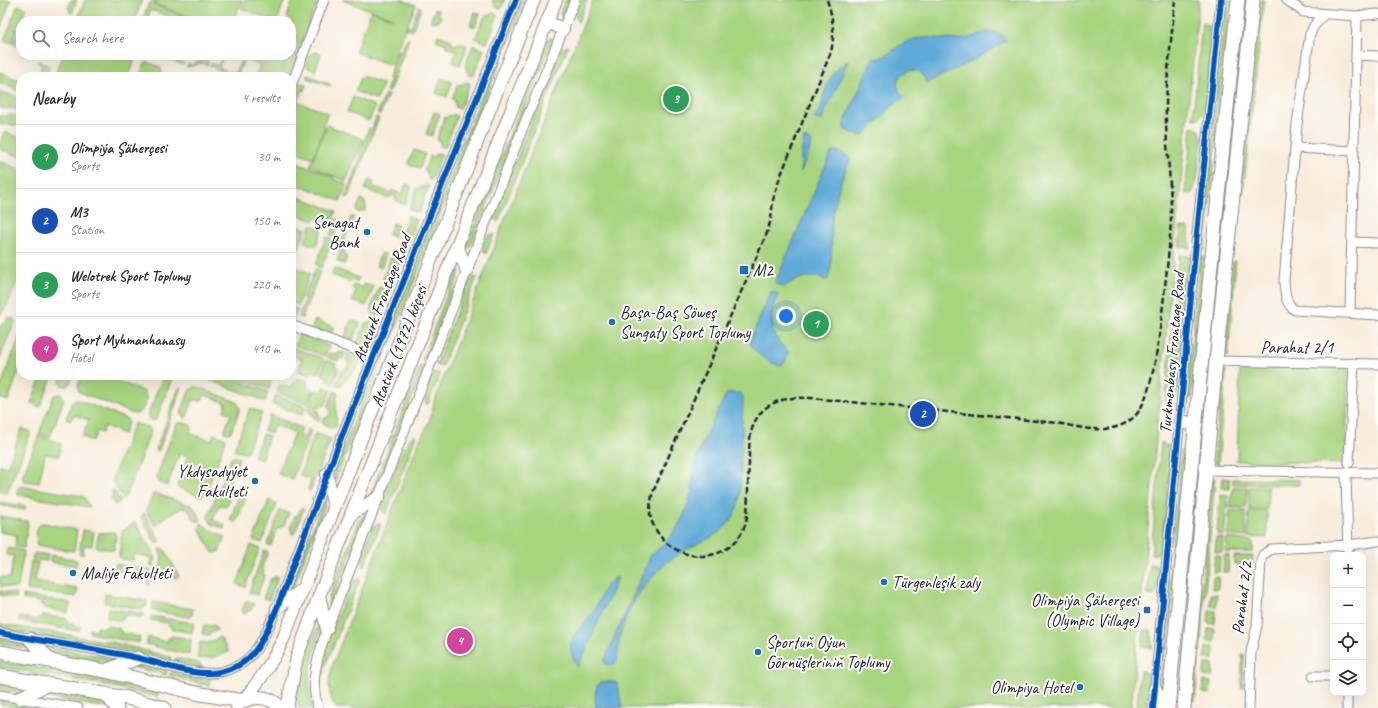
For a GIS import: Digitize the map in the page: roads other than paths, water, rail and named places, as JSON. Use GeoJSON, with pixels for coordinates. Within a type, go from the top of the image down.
{"type":"FeatureCollection","features":[{"type":"Feature","properties":{"kind":"main road","name":"Atatürk (1972) köçesi"},"geometry":{"type":"LineString","coordinates":[[239,704],[258,683],[274,659],[284,637],[494,98],[534,0]]}},
{"type":"Feature","properties":{"kind":"main road","name":"Atatürk (1972) köçesi"},"geometry":{"type":"LineString","coordinates":[[287,708],[297,657],[320,596],[457,245],[556,0]]}},
{"type":"Feature","properties":{"kind":"main road"},"geometry":{"type":"LineString","coordinates":[[1168,708],[1238,0]]}},
{"type":"Feature","properties":{"kind":"main road"},"geometry":{"type":"LineString","coordinates":[[1184,708],[1216,361],[1253,0]]}},
{"type":"Feature","properties":{"kind":"main road"},"geometry":{"type":"LineString","coordinates":[[547,22],[563,29]]}},
{"type":"Feature","properties":{"kind":"main road"},"geometry":{"type":"LineString","coordinates":[[457,245],[467,271]]}},
{"type":"Feature","properties":{"kind":"main road"},"geometry":{"type":"LineString","coordinates":[[1180,422],[1196,424]]}},
{"type":"Feature","properties":{"kind":"main road"},"geometry":{"type":"LineString","coordinates":[[327,474],[334,508]]}},
{"type":"Feature","properties":{"kind":"main road"},"geometry":{"type":"LineString","coordinates":[[353,513],[379,498]]}},
{"type":"Feature","properties":{"kind":"main road"},"geometry":{"type":"LineString","coordinates":[[277,608],[302,589]]}},
{"type":"Feature","properties":{"kind":"main road"},"geometry":{"type":"LineString","coordinates":[[320,596],[327,629]]}},
{"type":"Feature","properties":{"kind":"main road"},"geometry":{"type":"LineString","coordinates":[[30,639],[52,662]]}},
{"type":"Feature","properties":{"kind":"main road"},"geometry":{"type":"LineString","coordinates":[[0,652],[105,671],[239,704],[253,697],[263,697],[272,700],[281,708]]}},
{"type":"Feature","properties":{"kind":"main road"},"geometry":{"type":"LineString","coordinates":[[105,671],[138,658]]}},
{"type":"Feature","properties":{"kind":"main road"},"geometry":{"type":"LineString","coordinates":[[0,676],[106,694],[164,708]]}},
{"type":"Feature","properties":{"kind":"main road"},"geometry":{"type":"LineString","coordinates":[[20,698],[48,684]]}},
{"type":"Feature","properties":{"kind":"main road"},"geometry":{"type":"LineString","coordinates":[[1155,689],[1164,708]]}},
{"type":"Feature","properties":{"kind":"main road"},"geometry":{"type":"LineString","coordinates":[[106,694],[117,708]]}},
{"type":"Feature","properties":{"kind":"street"},"geometry":{"type":"LineString","coordinates":[[296,73],[324,0]]}},
{"type":"Feature","properties":{"kind":"street","name":"Ataturk Frontage Road"},"geometry":{"type":"LineString","coordinates":[[0,633],[138,658],[200,673],[216,673],[232,668],[244,662],[253,653],[277,608],[327,474],[516,0]]}},
{"type":"Feature","properties":{"kind":"street"},"geometry":{"type":"LineString","coordinates":[[318,708],[313,689],[314,672],[327,629],[522,130],[575,0]]}},
{"type":"Feature","properties":{"kind":"street","name":"Turkmenbasy Frontage Road"},"geometry":{"type":"LineString","coordinates":[[1153,708],[1197,225],[1221,0]]}},
{"type":"Feature","properties":{"kind":"street"},"geometry":{"type":"LineString","coordinates":[[1287,0],[1303,12],[1357,16],[1378,14]]}},
{"type":"Feature","properties":{"kind":"street"},"geometry":{"type":"LineString","coordinates":[[1324,14],[1314,26],[1310,34],[1295,148],[1284,281],[1286,298],[1290,307],[1295,310],[1378,315]]}},
{"type":"Feature","properties":{"kind":"street"},"geometry":{"type":"LineString","coordinates":[[1350,313],[1357,16]]}},
{"type":"Feature","properties":{"kind":"street"},"geometry":{"type":"LineString","coordinates":[[1356,55],[1378,56]]}},
{"type":"Feature","properties":{"kind":"street"},"geometry":{"type":"LineString","coordinates":[[1295,148],[1354,151]]}},
{"type":"Feature","properties":{"kind":"street"},"geometry":{"type":"LineString","coordinates":[[1352,242],[1378,242]]}},
{"type":"Feature","properties":{"kind":"street"},"geometry":{"type":"LineString","coordinates":[[296,327],[374,357]]}},
{"type":"Feature","properties":{"kind":"street","name":"Parahat 2/1"},"geometry":{"type":"LineString","coordinates":[[1216,361],[1378,364]]}},
{"type":"Feature","properties":{"kind":"street"},"geometry":{"type":"LineString","coordinates":[[1348,552],[1348,468],[1354,363]]}},
{"type":"Feature","properties":{"kind":"street"},"geometry":{"type":"LineString","coordinates":[[1206,470],[1348,468],[1378,473]]}},
{"type":"Feature","properties":{"kind":"street","name":"Parahat 2/2"},"geometry":{"type":"LineString","coordinates":[[1249,708],[1251,652],[1257,626],[1261,560],[1263,555],[1267,550],[1271,549],[1349,545],[1378,541]]}},
{"type":"Feature","properties":{"kind":"street"},"geometry":{"type":"LineString","coordinates":[[1313,676],[1330,676]]}},
{"type":"Feature","properties":{"kind":"street"},"geometry":{"type":"LineString","coordinates":[[0,695],[78,708]]}},
{"type":"Feature","properties":{"kind":"street"},"geometry":{"type":"LineString","coordinates":[[1347,696],[1347,708]]}},
{"type":"Feature","properties":{"kind":"water"},"geometry":{"type":"Polygon","coordinates":[[[988,31],[998,32],[1007,40],[974,60],[926,83],[923,75],[917,71],[911,70],[905,73],[900,77],[897,83],[899,90],[905,97],[891,107],[865,134],[859,136],[844,129],[844,124],[873,58],[880,58],[902,44],[919,38],[926,37],[956,40],[973,37],[988,31]]]}},
{"type":"Feature","properties":{"kind":"water"},"geometry":{"type":"Polygon","coordinates":[[[848,61],[822,120],[814,118],[820,109],[826,87],[831,78],[840,67],[848,61]]]}},
{"type":"Feature","properties":{"kind":"water"},"geometry":{"type":"Polygon","coordinates":[[[804,138],[812,143],[801,172],[801,154],[804,138]]]}},
{"type":"Feature","properties":{"kind":"water"},"geometry":{"type":"Polygon","coordinates":[[[836,151],[849,157],[850,160],[840,184],[832,217],[831,268],[828,280],[816,277],[807,277],[793,281],[784,287],[775,283],[831,153],[836,151]]]}},
{"type":"Feature","properties":{"kind":"water"},"geometry":{"type":"Polygon","coordinates":[[[771,291],[779,294],[773,309],[772,325],[774,333],[783,347],[789,352],[784,364],[781,366],[772,363],[757,352],[751,345],[750,341],[771,291]]]}},
{"type":"Feature","properties":{"kind":"water"},"geometry":{"type":"Polygon","coordinates":[[[728,393],[740,393],[743,396],[740,488],[736,511],[731,520],[719,532],[679,554],[650,579],[635,600],[624,623],[620,636],[616,663],[613,665],[605,664],[604,661],[651,555],[666,542],[683,517],[690,499],[695,462],[709,428],[728,393]]]}},
{"type":"Feature","properties":{"kind":"water"},"geometry":{"type":"Polygon","coordinates":[[[617,577],[578,667],[571,650],[571,643],[574,636],[593,612],[605,588],[617,577]]]}},
{"type":"Feature","properties":{"kind":"water"},"geometry":{"type":"Polygon","coordinates":[[[600,682],[617,683],[622,708],[596,708],[596,691],[600,682]]]}},
{"type":"Feature","properties":{"kind":"railway"},"geometry":{"type":"LineString","coordinates":[[827,0],[833,26],[831,52],[780,177],[773,200],[771,219],[767,233],[652,495],[650,514],[655,528],[660,536],[671,546],[684,553],[697,556],[711,555],[724,550],[735,542],[743,531],[747,516],[749,448],[751,433],[754,423],[760,414],[766,408],[782,400],[791,398],[811,398],[1057,423],[1088,429],[1108,429],[1117,427],[1126,423],[1135,416],[1142,405],[1153,371],[1160,330],[1168,253],[1171,212],[1166,132],[1166,106],[1168,66],[1175,0]]}},
{"type":"Feature","properties":{"kind":"place","name":"Welotrek Sport Toplumy"},"geometry":{"type":"Point","coordinates":[676,99]}},
{"type":"Feature","properties":{"kind":"place","name":"Senagat Bank"},"geometry":{"type":"Point","coordinates":[367,232]}},
{"type":"Feature","properties":{"kind":"place","name":"M2"},"geometry":{"type":"Point","coordinates":[744,270]}},
{"type":"Feature","properties":{"kind":"place","name":"Başa-Baş Söweş Sungaty Sport Toplumy"},"geometry":{"type":"Point","coordinates":[612,322]}},
{"type":"Feature","properties":{"kind":"place","name":"Olimpiýa Şäherçesi"},"geometry":{"type":"Point","coordinates":[816,324]}},
{"type":"Feature","properties":{"kind":"place","name":"M3"},"geometry":{"type":"Point","coordinates":[923,414]}},
{"type":"Feature","properties":{"kind":"place","name":"Ykdysadyýet Fakulteti"},"geometry":{"type":"Point","coordinates":[255,481]}},
{"type":"Feature","properties":{"kind":"place","name":"Maliýe Fakulteti"},"geometry":{"type":"Point","coordinates":[73,573]}},
{"type":"Feature","properties":{"kind":"place","name":"Türgenleşik zaly"},"geometry":{"type":"Point","coordinates":[884,582]}},
{"type":"Feature","properties":{"kind":"place","name":"Olimpiýa Şäherçesi (Olympic Village)"},"geometry":{"type":"Point","coordinates":[1147,610]}},
{"type":"Feature","properties":{"kind":"place","name":"Sport Myhmanhanasy"},"geometry":{"type":"Point","coordinates":[460,641]}},
{"type":"Feature","properties":{"kind":"place","name":"Sportuň Oýun Görnüşleriniň Toplumy"},"geometry":{"type":"Point","coordinates":[758,652]}},
{"type":"Feature","properties":{"kind":"place","name":"Olimpiya Hotel"},"geometry":{"type":"Point","coordinates":[1080,687]}}]}
